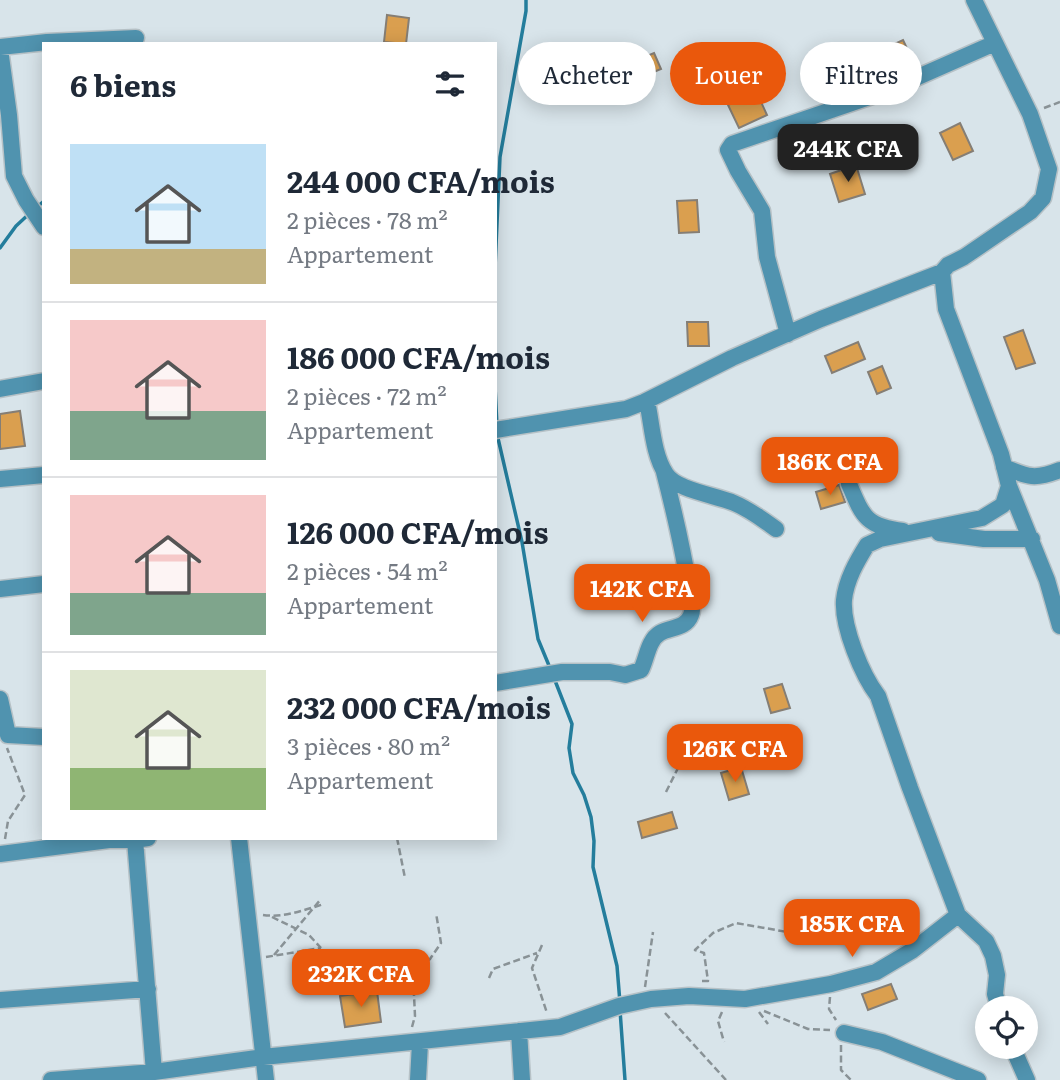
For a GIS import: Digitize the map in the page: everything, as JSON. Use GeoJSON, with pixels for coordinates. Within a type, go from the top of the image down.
{"type":"FeatureCollection","features":[{"type":"Feature","properties":{"kind":"street"},"geometry":{"type":"LineString","coordinates":[[497,430],[626,409],[647,401],[721,363],[942,272],[948,265],[1030,212],[1043,198],[1049,169],[1030,114],[974,0]]}},
{"type":"Feature","properties":{"kind":"street"},"geometry":{"type":"LineString","coordinates":[[47,42],[136,38]]}},
{"type":"Feature","properties":{"kind":"street"},"geometry":{"type":"LineString","coordinates":[[42,43],[0,48],[14,176],[42,223]]}},
{"type":"Feature","properties":{"kind":"street"},"geometry":{"type":"LineString","coordinates":[[788,334],[766,257],[762,211],[737,171],[728,150],[732,144],[884,92],[995,43]]}},
{"type":"Feature","properties":{"kind":"street"},"geometry":{"type":"LineString","coordinates":[[942,272],[946,309],[1009,485],[1047,580],[1060,626]]}},
{"type":"Feature","properties":{"kind":"street"},"geometry":{"type":"LineString","coordinates":[[0,389],[42,381]]}},
{"type":"Feature","properties":{"kind":"street"},"geometry":{"type":"LineString","coordinates":[[497,683],[562,672],[610,672],[625,675],[641,670],[650,643],[659,633],[686,623],[692,614],[684,550],[647,401]]}},
{"type":"Feature","properties":{"kind":"street"},"geometry":{"type":"LineString","coordinates":[[1004,467],[1027,477],[1042,477],[1060,470]]}},
{"type":"Feature","properties":{"kind":"street"},"geometry":{"type":"LineString","coordinates":[[664,472],[678,486],[736,503],[776,529]]}},
{"type":"Feature","properties":{"kind":"street"},"geometry":{"type":"LineString","coordinates":[[0,479],[42,475]]}},
{"type":"Feature","properties":{"kind":"street"},"geometry":{"type":"LineString","coordinates":[[849,484],[862,514],[871,523],[887,529],[1003,540],[1032,539]]}},
{"type":"Feature","properties":{"kind":"street"},"geometry":{"type":"LineString","coordinates":[[996,996],[997,975],[986,941],[958,915],[878,696],[863,672],[847,621],[844,600],[849,579],[867,545],[914,532],[954,526],[990,514],[1003,505],[1009,485]]}},
{"type":"Feature","properties":{"kind":"street"},"geometry":{"type":"LineString","coordinates":[[871,523],[877,541]]}},
{"type":"Feature","properties":{"kind":"street"},"geometry":{"type":"LineString","coordinates":[[0,589],[42,584]]}},
{"type":"Feature","properties":{"kind":"street"},"geometry":{"type":"LineString","coordinates":[[0,699],[8,735],[42,737]]}},
{"type":"Feature","properties":{"kind":"street"},"geometry":{"type":"LineString","coordinates":[[0,854],[109,840]]}},
{"type":"Feature","properties":{"kind":"street"},"geometry":{"type":"LineString","coordinates":[[141,840],[154,1072]]}},
{"type":"Feature","properties":{"kind":"street"},"geometry":{"type":"LineString","coordinates":[[239,840],[266,1080]]}},
{"type":"Feature","properties":{"kind":"street"},"geometry":{"type":"LineString","coordinates":[[51,1080],[154,1072],[398,1042],[420,1043],[560,1027],[642,1000],[689,996],[745,999],[831,984],[876,972],[913,950],[958,915]]}},
{"type":"Feature","properties":{"kind":"street"},"geometry":{"type":"LineString","coordinates":[[0,1000],[148,989]]}},
{"type":"Feature","properties":{"kind":"street"},"geometry":{"type":"LineString","coordinates":[[519,1031],[522,1080]]}},
{"type":"Feature","properties":{"kind":"street"},"geometry":{"type":"LineString","coordinates":[[844,1033],[882,1042],[978,1080]]}},
{"type":"Feature","properties":{"kind":"street"},"geometry":{"type":"LineString","coordinates":[[418,1080],[420,1043]]}},
{"type":"Feature","properties":{"kind":"street"},"geometry":{"type":"LineString","coordinates":[[1018,1059],[1027,1080]]}},
{"type":"Feature","properties":{"kind":"path"},"geometry":{"type":"LineString","coordinates":[[1030,114],[1060,102]]}},
{"type":"Feature","properties":{"kind":"path"},"geometry":{"type":"LineString","coordinates":[[8,735],[6,745],[24,795],[8,821],[2,849],[18,852]]}},
{"type":"Feature","properties":{"kind":"path"},"geometry":{"type":"LineString","coordinates":[[666,792],[682,760]]}},
{"type":"Feature","properties":{"kind":"path"},"geometry":{"type":"LineString","coordinates":[[397,840],[405,878]]}},
{"type":"Feature","properties":{"kind":"path"},"geometry":{"type":"LineString","coordinates":[[274,955],[321,899]]}},
{"type":"Feature","properties":{"kind":"path"},"geometry":{"type":"LineString","coordinates":[[247,913],[270,916],[324,904]]}},
{"type":"Feature","properties":{"kind":"path"},"geometry":{"type":"LineString","coordinates":[[398,1042],[411,1030],[415,1016],[413,974],[430,959],[441,943],[436,913]]}},
{"type":"Feature","properties":{"kind":"path"},"geometry":{"type":"LineString","coordinates":[[252,961],[321,948],[309,935],[270,916]]}},
{"type":"Feature","properties":{"kind":"path"},"geometry":{"type":"LineString","coordinates":[[702,998],[700,981],[708,981],[704,953],[695,950],[713,933],[736,923],[793,933]]}},
{"type":"Feature","properties":{"kind":"path"},"geometry":{"type":"LineString","coordinates":[[642,1000],[653,932]]}},
{"type":"Feature","properties":{"kind":"path"},"geometry":{"type":"LineString","coordinates":[[540,1029],[548,1011],[532,968],[542,945]]}},
{"type":"Feature","properties":{"kind":"path"},"geometry":{"type":"LineString","coordinates":[[489,978],[493,969],[539,953]]}},
{"type":"Feature","properties":{"kind":"path"},"geometry":{"type":"LineString","coordinates":[[724,1042],[718,1021],[729,998]]}},
{"type":"Feature","properties":{"kind":"path"},"geometry":{"type":"LineString","coordinates":[[768,1024],[754,1007],[808,1029],[844,1033]]}},
{"type":"Feature","properties":{"kind":"path"},"geometry":{"type":"LineString","coordinates":[[663,1011],[726,1080]]}},
{"type":"Feature","properties":{"kind":"building"},"geometry":{"type":"Polygon","coordinates":[[[387,15],[409,18],[406,42],[384,42],[387,15]]]}},
{"type":"Feature","properties":{"kind":"building"},"geometry":{"type":"Polygon","coordinates":[[[656,58],[661,69],[656,71],[656,58]]]}},
{"type":"Feature","properties":{"kind":"building"},"geometry":{"type":"Polygon","coordinates":[[[728,105],[762,105],[767,115],[739,128],[728,105]]]}},
{"type":"Feature","properties":{"kind":"building"},"geometry":{"type":"Polygon","coordinates":[[[960,123],[973,151],[953,160],[940,133],[960,123]]]}},
{"type":"Feature","properties":{"kind":"building"},"geometry":{"type":"Polygon","coordinates":[[[856,165],[865,194],[839,202],[830,174],[856,165]]]}},
{"type":"Feature","properties":{"kind":"building"},"geometry":{"type":"Polygon","coordinates":[[[697,200],[699,232],[679,233],[677,201],[697,200]]]}},
{"type":"Feature","properties":{"kind":"building"},"geometry":{"type":"Polygon","coordinates":[[[687,322],[708,322],[709,346],[688,346],[687,322]]]}},
{"type":"Feature","properties":{"kind":"building"},"geometry":{"type":"Polygon","coordinates":[[[1023,330],[1035,363],[1016,369],[1004,337],[1023,330]]]}},
{"type":"Feature","properties":{"kind":"building"},"geometry":{"type":"Polygon","coordinates":[[[858,342],[865,359],[832,373],[825,356],[858,342]]]}},
{"type":"Feature","properties":{"kind":"building"},"geometry":{"type":"Polygon","coordinates":[[[882,366],[891,388],[877,394],[868,372],[882,366]]]}},
{"type":"Feature","properties":{"kind":"building"},"geometry":{"type":"Polygon","coordinates":[[[20,411],[25,446],[0,449],[0,414],[20,411]]]}},
{"type":"Feature","properties":{"kind":"building"},"geometry":{"type":"Polygon","coordinates":[[[886,455],[895,469],[877,479],[869,465],[886,455]]]}},
{"type":"Feature","properties":{"kind":"building"},"geometry":{"type":"Polygon","coordinates":[[[839,485],[845,502],[821,509],[816,492],[839,485]]]}},
{"type":"Feature","properties":{"kind":"building"},"geometry":{"type":"Polygon","coordinates":[[[782,684],[790,708],[771,713],[764,689],[782,684]]]}},
{"type":"Feature","properties":{"kind":"building"},"geometry":{"type":"Polygon","coordinates":[[[741,767],[749,794],[729,800],[721,773],[741,767]]]}},
{"type":"Feature","properties":{"kind":"building"},"geometry":{"type":"Polygon","coordinates":[[[672,812],[677,828],[642,838],[638,822],[672,812]]]}},
{"type":"Feature","properties":{"kind":"building"},"geometry":{"type":"Polygon","coordinates":[[[891,984],[897,999],[868,1010],[862,994],[891,984]]]}},
{"type":"Feature","properties":{"kind":"building"},"geometry":{"type":"Polygon","coordinates":[[[377,991],[381,1022],[345,1027],[340,996],[377,991]]]}},
{"type":"Feature","properties":{"kind":"waterway"},"geometry":{"type":"LineString","coordinates":[[497,224],[500,157],[526,0]]}},
{"type":"Feature","properties":{"kind":"waterway"},"geometry":{"type":"LineString","coordinates":[[36,208],[42,203]]}},
{"type":"Feature","properties":{"kind":"waterway"},"geometry":{"type":"LineString","coordinates":[[0,248],[16,226],[30,213]]}},
{"type":"Feature","properties":{"kind":"waterway"},"geometry":{"type":"LineString","coordinates":[[497,434],[522,542],[538,639],[550,668]]}},
{"type":"Feature","properties":{"kind":"waterway"},"geometry":{"type":"LineString","coordinates":[[554,678],[572,724],[569,748],[573,773],[591,817],[593,867],[617,966],[620,1003]]}},
{"type":"Feature","properties":{"kind":"waterway"},"geometry":{"type":"LineString","coordinates":[[620,1010],[625,1080]]}}]}
